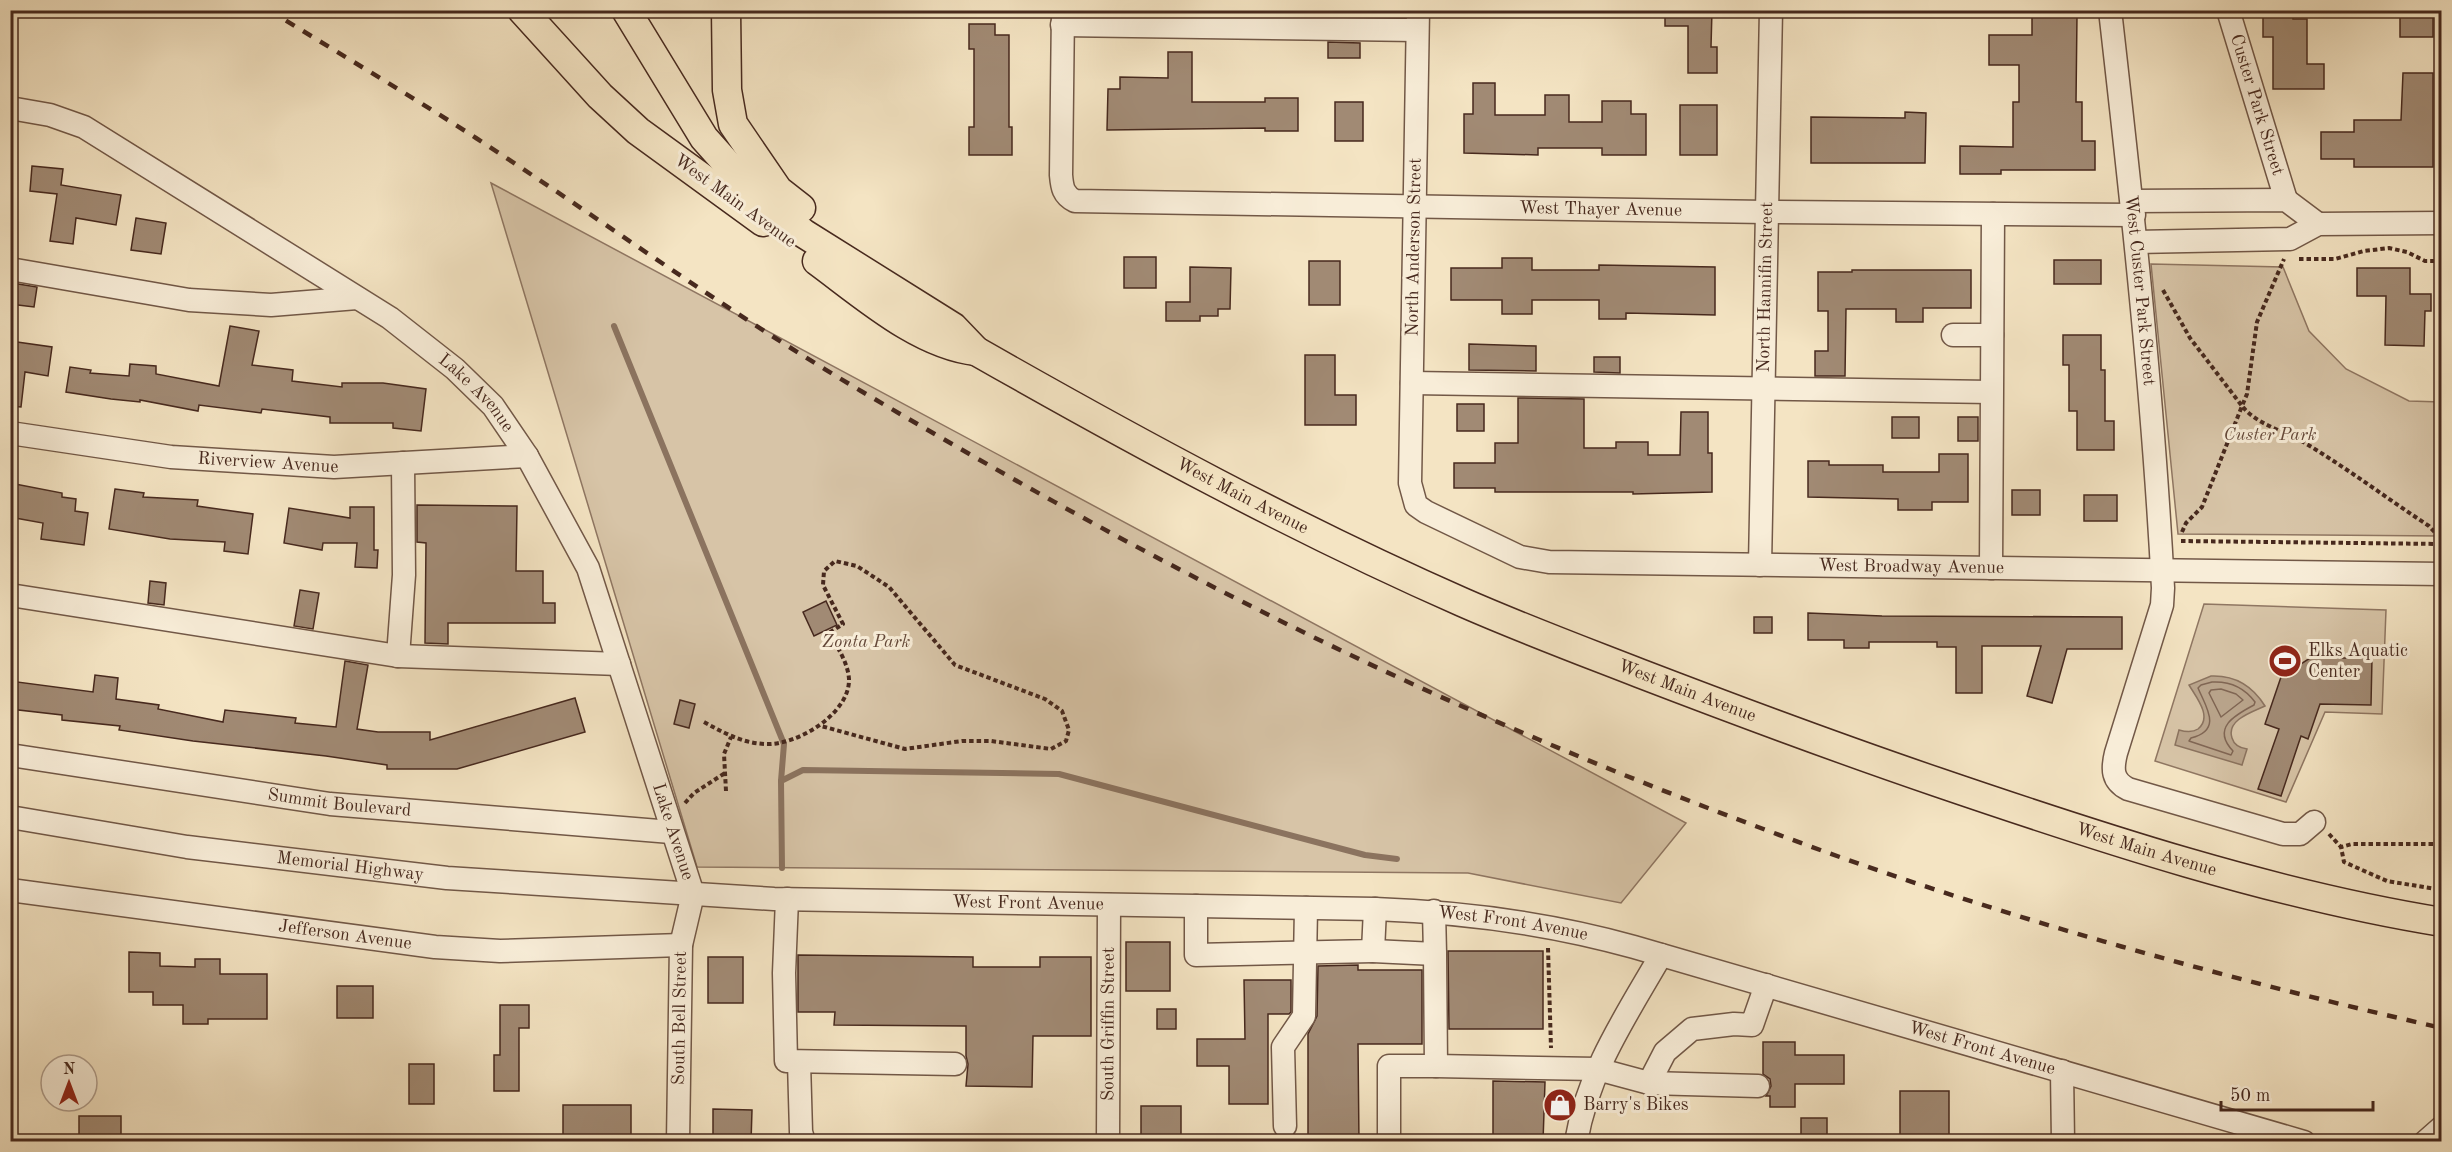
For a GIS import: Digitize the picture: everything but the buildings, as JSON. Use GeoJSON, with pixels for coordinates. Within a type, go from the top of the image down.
{"type":"FeatureCollection","features":[{"type":"Feature","properties":{"kind":"main road","name":"West Main Avenue"},"geometry":{"type":"LineString","coordinates":[[522,10],[600,96],[638,131],[886,311],[944,343],[976,351],[1085,413],[1334,543],[1525,629],[1821,741],[1982,797],[2226,872],[2401,915],[2442,922]]}},
{"type":"Feature","properties":{"kind":"main road","name":"West Main Avenue"},"geometry":{"type":"LineString","coordinates":[[626,10],[694,123],[732,171],[803,233],[953,327],[976,351]]}},
{"type":"Feature","properties":{"kind":"main road"},"geometry":{"type":"LineString","coordinates":[[726,10],[727,90],[733,124],[778,190],[874,265],[908,297]]}},
{"type":"Feature","properties":{"kind":"street","name":"North Hannifin Street"},"geometry":{"type":"LineString","coordinates":[[1760,565],[1771,10]]}},
{"type":"Feature","properties":{"kind":"street","name":"West Custer Park Street"},"geometry":{"type":"LineString","coordinates":[[2110,10],[2133,208],[2150,386],[2162,570],[2162,605],[2116,753],[2113,769],[2116,781],[2128,789],[2283,834],[2300,834],[2314,822]]}},
{"type":"Feature","properties":{"kind":"street","name":"Custer Park Street"},"geometry":{"type":"LineString","coordinates":[[2228,10],[2286,200]]}},
{"type":"Feature","properties":{"kind":"street","name":"West Thayer Avenue"},"geometry":{"type":"LineString","coordinates":[[1063,18],[1061,175],[1064,192],[1075,201],[1993,214],[2286,200]]}},
{"type":"Feature","properties":{"kind":"street"},"geometry":{"type":"LineString","coordinates":[[1063,18],[1418,20]]}},
{"type":"Feature","properties":{"kind":"street","name":"North Anderson Street"},"geometry":{"type":"LineString","coordinates":[[1410,483],[1418,20]]}},
{"type":"Feature","properties":{"kind":"street","name":"Lake Avenue"},"geometry":{"type":"LineString","coordinates":[[10,108],[50,115],[84,127],[390,318],[455,369],[493,406],[527,456],[588,568],[671,832],[693,894]]}},
{"type":"Feature","properties":{"kind":"street"},"geometry":{"type":"LineString","coordinates":[[2286,200],[2318,224]]}},
{"type":"Feature","properties":{"kind":"street"},"geometry":{"type":"LineString","coordinates":[[1991,568],[1993,214]]}},
{"type":"Feature","properties":{"kind":"street"},"geometry":{"type":"LineString","coordinates":[[2136,242],[2290,239],[2318,224],[2442,223]]}},
{"type":"Feature","properties":{"kind":"street"},"geometry":{"type":"LineString","coordinates":[[10,269],[189,300],[272,305],[357,298]]}},
{"type":"Feature","properties":{"kind":"street"},"geometry":{"type":"LineString","coordinates":[[1953,335],[1992,335]]}},
{"type":"Feature","properties":{"kind":"street"},"geometry":{"type":"LineString","coordinates":[[1412,383],[1991,392]]}},
{"type":"Feature","properties":{"kind":"street","name":"Riverview Avenue"},"geometry":{"type":"LineString","coordinates":[[10,433],[171,457],[334,467],[527,456]]}},
{"type":"Feature","properties":{"kind":"street"},"geometry":{"type":"LineString","coordinates":[[398,657],[404,575],[402,463]]}},
{"type":"Feature","properties":{"kind":"street","name":"West Broadway Avenue"},"geometry":{"type":"LineString","coordinates":[[1410,483],[1416,505],[1426,512],[1533,561],[2442,574]]}},
{"type":"Feature","properties":{"kind":"street"},"geometry":{"type":"LineString","coordinates":[[10,595],[398,657],[619,664]]}},
{"type":"Feature","properties":{"kind":"street","name":"Summit Boulevard"},"geometry":{"type":"LineString","coordinates":[[10,755],[330,804],[671,832]]}},
{"type":"Feature","properties":{"kind":"street","name":"Memorial Highway"},"geometry":{"type":"LineString","coordinates":[[10,817],[187,847],[447,878],[693,894]]}},
{"type":"Feature","properties":{"kind":"street","name":"Jefferson Avenue"},"geometry":{"type":"LineString","coordinates":[[10,890],[435,947],[500,951],[681,945]]}},
{"type":"Feature","properties":{"kind":"street","name":"West Front Avenue"},"geometry":{"type":"LineString","coordinates":[[693,894],[787,899],[1375,909],[1491,916],[1552,926],[1661,955],[2304,1142]]}},
{"type":"Feature","properties":{"kind":"street","name":"South Bell Street"},"geometry":{"type":"LineString","coordinates":[[678,1142],[681,945],[693,894]]}},
{"type":"Feature","properties":{"kind":"street"},"geometry":{"type":"LineString","coordinates":[[787,899],[784,973],[786,1061],[955,1064]]}},
{"type":"Feature","properties":{"kind":"street","name":"South Griffin Street"},"geometry":{"type":"LineString","coordinates":[[1107,1142],[1109,905]]}},
{"type":"Feature","properties":{"kind":"street"},"geometry":{"type":"LineString","coordinates":[[1197,906],[1196,955],[1373,951],[1435,954]]}},
{"type":"Feature","properties":{"kind":"street"},"geometry":{"type":"LineString","coordinates":[[1285,1126],[1283,1047],[1304,1016],[1306,908]]}},
{"type":"Feature","properties":{"kind":"street"},"geometry":{"type":"LineString","coordinates":[[1373,951],[1375,909]]}},
{"type":"Feature","properties":{"kind":"street"},"geometry":{"type":"LineString","coordinates":[[1434,911],[1436,1066]]}},
{"type":"Feature","properties":{"kind":"street"},"geometry":{"type":"LineString","coordinates":[[1576,1142],[1583,1105],[1597,1068],[1661,955]]}},
{"type":"Feature","properties":{"kind":"street"},"geometry":{"type":"LineString","coordinates":[[1649,1083],[1665,1052],[1692,1029],[1734,1024],[1752,1025],[1766,986]]}},
{"type":"Feature","properties":{"kind":"street"},"geometry":{"type":"LineString","coordinates":[[799,1062],[801,1132],[804,1142]]}},
{"type":"Feature","properties":{"kind":"street"},"geometry":{"type":"LineString","coordinates":[[1389,1135],[1389,1066],[1597,1068],[1649,1083],[1758,1086]]}},
{"type":"Feature","properties":{"kind":"street"},"geometry":{"type":"LineString","coordinates":[[2062,1071],[2063,1142]]}},
{"type":"Feature","properties":{"kind":"street"},"geometry":{"type":"LineString","coordinates":[[2425,1142],[2442,1127]]}},
{"type":"Feature","properties":{"kind":"path"},"geometry":{"type":"LineString","coordinates":[[2272,259],[2335,259],[2364,250],[2389,248],[2407,252],[2425,261],[2442,261]]}},
{"type":"Feature","properties":{"kind":"path"},"geometry":{"type":"LineString","coordinates":[[2284,259],[2257,322],[2247,394],[2202,507],[2186,524],[2178,541],[2442,542]]}},
{"type":"Feature","properties":{"kind":"path"},"geometry":{"type":"LineString","coordinates":[[2161,284],[2163,293],[2190,338],[2249,414],[2332,460],[2429,526],[2442,542]]}},
{"type":"Feature","properties":{"kind":"path"},"geometry":{"type":"LineString","coordinates":[[704,722],[731,736],[766,745],[795,740],[821,726],[845,698],[849,680],[841,653],[829,633],[843,624],[823,585],[824,571],[836,561],[857,566],[890,587],[955,665],[1045,699],[1062,711],[1069,730],[1066,741],[1051,749],[991,741],[962,741],[905,749],[821,726]]}},
{"type":"Feature","properties":{"kind":"path"},"geometry":{"type":"LineString","coordinates":[[726,791],[724,754],[731,736]]}},
{"type":"Feature","properties":{"kind":"path"},"geometry":{"type":"LineString","coordinates":[[684,805],[694,793],[725,773]]}},
{"type":"Feature","properties":{"kind":"path"},"geometry":{"type":"LineString","coordinates":[[2433,844],[2352,844],[2341,847],[2344,862],[2387,881],[2442,890]]}},
{"type":"Feature","properties":{"kind":"path"},"geometry":{"type":"LineString","coordinates":[[1551,1049],[1548,951],[1552,926]]}},
{"type":"Feature","properties":{"kind":"green space","name":"Zonta Park"},"geometry":{"type":"Polygon","coordinates":[[[491,183],[1686,823],[1621,903],[1468,873],[697,867],[491,183]]]}},
{"type":"Feature","properties":{"kind":"green space","name":"Custer Park"},"geometry":{"type":"Polygon","coordinates":[[[2151,264],[2283,267],[2309,331],[2346,369],[2409,401],[2441,402],[2441,536],[2178,534],[2151,264]]]}},
{"type":"Feature","properties":{"kind":"green space","name":"Elks Aquatic Center"},"geometry":{"type":"Polygon","coordinates":[[[2204,604],[2386,610],[2382,714],[2325,712],[2286,802],[2155,761],[2204,604]]]}},
{"type":"Feature","properties":{"kind":"water"},"geometry":{"type":"Polygon","coordinates":[[[2211,676],[2228,677],[2242,683],[2254,692],[2265,706],[2247,714],[2233,726],[2231,732],[2234,743],[2247,749],[2242,765],[2175,745],[2179,730],[2189,732],[2196,730],[2204,719],[2202,707],[2189,685],[2211,676]]]}},
{"type":"Feature","properties":{"kind":"waterway"},"geometry":{"type":"LineString","coordinates":[[614,326],[784,744],[781,781]]}},
{"type":"Feature","properties":{"kind":"waterway"},"geometry":{"type":"LineString","coordinates":[[782,868],[781,781],[803,770],[1059,774],[1365,855],[1397,859]]}},
{"type":"Feature","properties":{"kind":"railway"},"geometry":{"type":"LineString","coordinates":[[269,10],[425,105],[715,299],[861,391],[1155,557],[1394,675],[1535,738],[1679,797],[1899,878],[2130,949],[2363,1010],[2442,1028]]}},
{"type":"Feature","properties":{"kind":"place","name":"Elks Aquatic Center"},"geometry":{"type":"Point","coordinates":[2285,661]}},
{"type":"Feature","properties":{"kind":"place","name":"Barry's Bikes"},"geometry":{"type":"Point","coordinates":[1560,1105]}}]}
